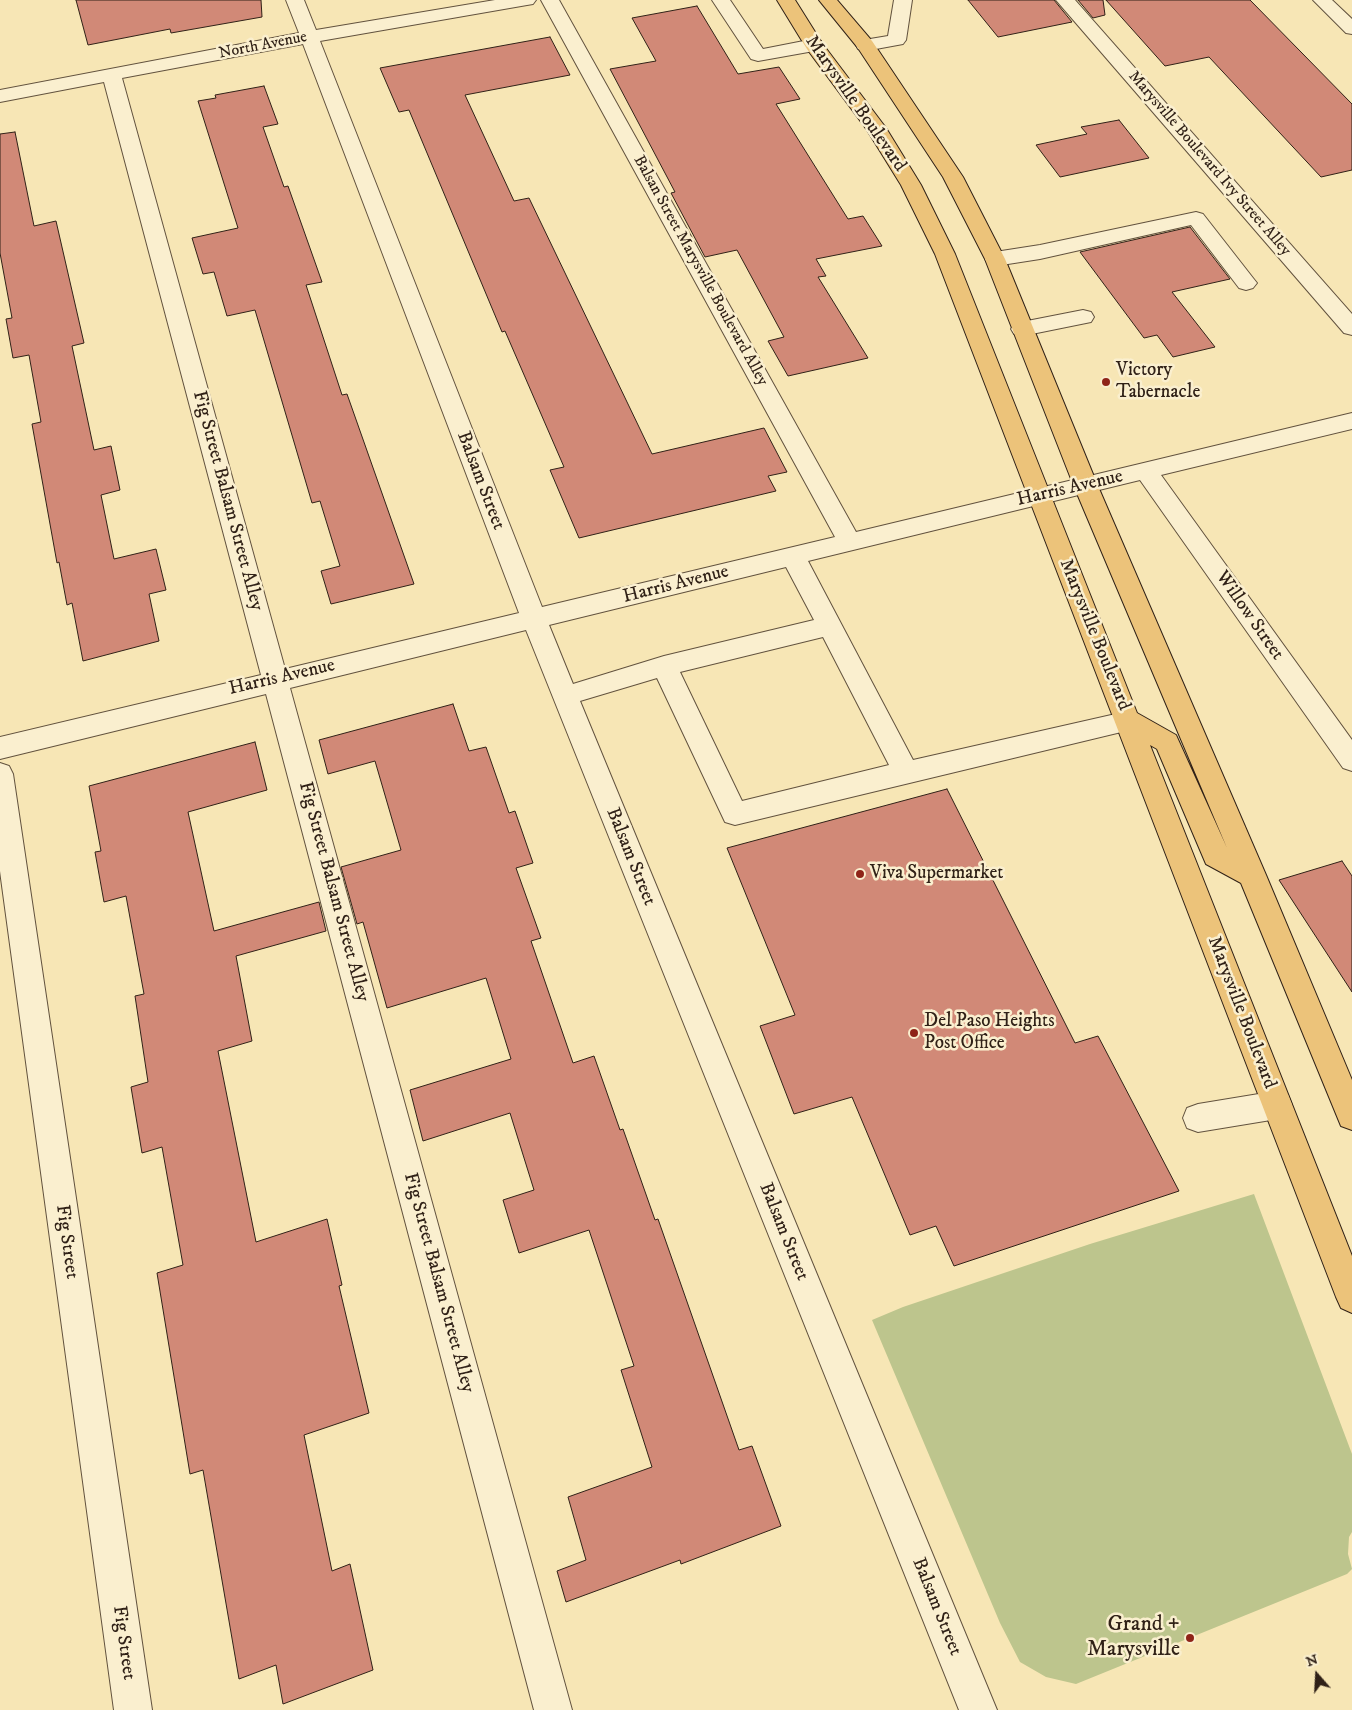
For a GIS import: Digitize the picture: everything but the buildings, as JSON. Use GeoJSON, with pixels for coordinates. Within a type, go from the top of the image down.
{"type":"FeatureCollection","features":[{"type":"Feature","properties":{"kind":"main road","name":"Marysville Boulevard"},"geometry":{"type":"LineString","coordinates":[[786,0],[814,45],[876,128],[919,201],[945,254],[1352,1297]]}},
{"type":"Feature","properties":{"kind":"main road","name":"Marysville Boulevard"},"geometry":{"type":"LineString","coordinates":[[828,0],[865,45],[953,177],[995,259],[1085,484],[1252,875],[1352,1116]]}},
{"type":"Feature","properties":{"kind":"main road"},"geometry":{"type":"LineString","coordinates":[[1128,721],[1168,742],[1216,856],[1252,875]]}},
{"type":"Feature","properties":{"kind":"street","name":"Balsam Street"},"geometry":{"type":"LineString","coordinates":[[295,0],[534,619],[978,1710]]}},
{"type":"Feature","properties":{"kind":"street","name":"North Avenue"},"geometry":{"type":"LineString","coordinates":[[0,96],[309,37],[527,0]]}},
{"type":"Feature","properties":{"kind":"street","name":"Balsan Street Marysville Boulevard Alley"},"geometry":{"type":"LineString","coordinates":[[550,0],[850,542]]}},
{"type":"Feature","properties":{"kind":"street"},"geometry":{"type":"LineString","coordinates":[[721,0],[758,55],[814,45]]}},
{"type":"Feature","properties":{"kind":"street"},"geometry":{"type":"LineString","coordinates":[[865,45],[897,40],[903,0]]}},
{"type":"Feature","properties":{"kind":"street","name":"Marysville Boulevard Ivy Street Alley"},"geometry":{"type":"LineString","coordinates":[[1065,0],[1352,328]]}},
{"type":"Feature","properties":{"kind":"street"},"geometry":{"type":"LineString","coordinates":[[1322,0],[1352,29]]}},
{"type":"Feature","properties":{"kind":"street","name":"Fig Street Balsam Street Alley"},"geometry":{"type":"LineString","coordinates":[[112,75],[553,1710]]}},
{"type":"Feature","properties":{"kind":"street"},"geometry":{"type":"LineString","coordinates":[[995,259],[1040,252],[1196,218],[1246,283]]}},
{"type":"Feature","properties":{"kind":"street"},"geometry":{"type":"LineString","coordinates":[[1022,329],[1083,317]]}},
{"type":"Feature","properties":{"kind":"street","name":"Harris Avenue"},"geometry":{"type":"LineString","coordinates":[[0,748],[1085,484],[1352,421]]}},
{"type":"Feature","properties":{"kind":"street","name":"Willow Street"},"geometry":{"type":"LineString","coordinates":[[1146,471],[1352,760]]}},
{"type":"Feature","properties":{"kind":"street"},"geometry":{"type":"LineString","coordinates":[[793,556],[906,772]]}},
{"type":"Feature","properties":{"kind":"street"},"geometry":{"type":"LineString","coordinates":[[565,696],[664,666],[829,626]]}},
{"type":"Feature","properties":{"kind":"street"},"geometry":{"type":"LineString","coordinates":[[664,666],[735,814],[1128,721]]}},
{"type":"Feature","properties":{"kind":"street","name":"Fig Street"},"geometry":{"type":"LineString","coordinates":[[0,774],[133,1710]]}},
{"type":"Feature","properties":{"kind":"street"},"geometry":{"type":"LineString","coordinates":[[1198,1118],[1277,1105]]}},
{"type":"Feature","properties":{"kind":"green space"},"geometry":{"type":"Polygon","coordinates":[[[1254,1194],[1352,1454],[1352,1532],[1349,1537],[1348,1554],[1352,1569],[1347,1574],[1076,1684],[1046,1677],[1020,1662],[1000,1623],[872,1320],[903,1307],[1090,1244],[1254,1194]]]}},
{"type":"Feature","properties":{"kind":"place","name":"Victory Tabernacle"},"geometry":{"type":"Point","coordinates":[1106,382]}},
{"type":"Feature","properties":{"kind":"place","name":"Viva Supermarket"},"geometry":{"type":"Point","coordinates":[860,874]}},
{"type":"Feature","properties":{"kind":"place","name":"Del Paso Heights Post Office"},"geometry":{"type":"Point","coordinates":[914,1033]}},
{"type":"Feature","properties":{"kind":"place","name":"Grand + Marysville"},"geometry":{"type":"Point","coordinates":[1190,1638]}}]}
